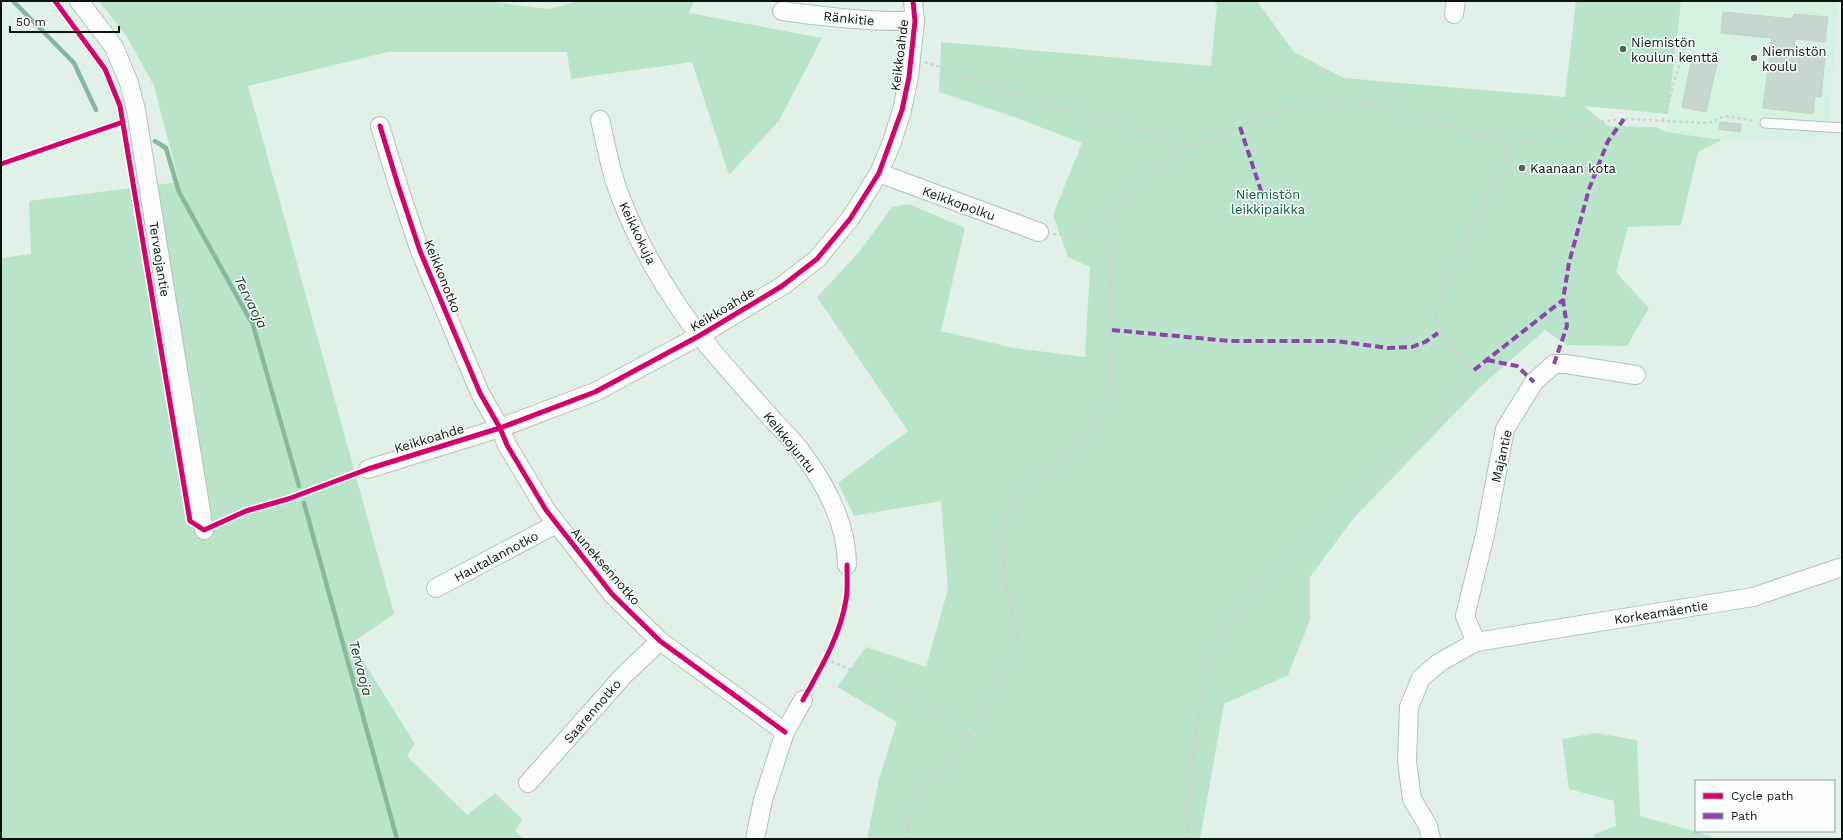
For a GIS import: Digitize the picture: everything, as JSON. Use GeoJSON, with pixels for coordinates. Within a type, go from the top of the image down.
{"type":"FeatureCollection","features":[{"type":"Feature","properties":{"kind":"street","name":"Tervaojantie"},"geometry":{"type":"LineString","coordinates":[[79,1],[114,47],[129,83],[136,110],[204,530]]}},
{"type":"Feature","properties":{"kind":"street","name":"Keikkoahde"},"geometry":{"type":"LineString","coordinates":[[368,469],[500,428],[596,392],[699,336],[782,286],[818,259],[850,219],[879,174],[902,110],[912,57],[915,21],[913,1]]}},
{"type":"Feature","properties":{"kind":"street","name":"Ränkitie"},"geometry":{"type":"LineString","coordinates":[[782,11],[844,19],[883,22],[915,21]]}},
{"type":"Feature","properties":{"kind":"street","name":"Keikkokuja"},"geometry":{"type":"LineString","coordinates":[[600,120],[618,192],[643,249],[676,303],[699,336]]}},
{"type":"Feature","properties":{"kind":"street","name":"Keikkonotko"},"geometry":{"type":"LineString","coordinates":[[380,126],[420,251],[480,393],[500,428]]}},
{"type":"Feature","properties":{"kind":"street","name":"Keikkopolku"},"geometry":{"type":"LineString","coordinates":[[879,174],[1039,232]]}},
{"type":"Feature","properties":{"kind":"street","name":"Keikkojuntu"},"geometry":{"type":"LineString","coordinates":[[699,336],[800,450],[818,477],[830,499],[842,528],[847,550],[847,566]]}},
{"type":"Feature","properties":{"kind":"street","name":"Majantie"},"geometry":{"type":"LineString","coordinates":[[1476,642],[1465,616],[1485,535],[1505,429],[1509,422],[1534,382],[1554,364],[1566,364],[1636,375]]}},
{"type":"Feature","properties":{"kind":"street","name":"Auneksennotko"},"geometry":{"type":"LineString","coordinates":[[500,428],[507,445],[556,524],[612,594],[660,641],[785,732]]}},
{"type":"Feature","properties":{"kind":"street","name":"Hautalannotko"},"geometry":{"type":"LineString","coordinates":[[436,588],[556,524]]}},
{"type":"Feature","properties":{"kind":"street","name":"Korkeamäentie"},"geometry":{"type":"LineString","coordinates":[[1431,839],[1428,826],[1412,799],[1407,761],[1409,707],[1421,678],[1440,662],[1476,642],[1753,597],[1842,567]]}},
{"type":"Feature","properties":{"kind":"street","name":"Saarennotko"},"geometry":{"type":"LineString","coordinates":[[528,783],[624,675],[660,641]]}},
{"type":"Feature","properties":{"kind":"street"},"geometry":{"type":"LineString","coordinates":[[755,839],[763,800],[785,732],[803,700]]}},
{"type":"Feature","properties":{"kind":"lane"},"geometry":{"type":"LineString","coordinates":[[1765,123],[1842,128]]}},
{"type":"Feature","properties":{"kind":"path"},"geometry":{"type":"LineString","coordinates":[[1663,120],[1687,39]]}},
{"type":"Feature","properties":{"kind":"path"},"geometry":{"type":"LineString","coordinates":[[912,57],[1017,94],[1112,121],[1189,148]]}},
{"type":"Feature","properties":{"kind":"path"},"geometry":{"type":"LineString","coordinates":[[1039,232],[1067,236],[1091,228],[1119,206],[1133,184],[1189,148],[1288,108],[1369,103],[1486,137],[1508,145],[1584,124],[1624,119],[1708,123],[1725,116],[1765,123]]}},
{"type":"Feature","properties":{"kind":"path"},"geometry":{"type":"LineString","coordinates":[[1188,839],[1190,776],[1206,665],[1246,597],[1423,433],[1474,378],[1474,370],[1471,363],[1440,340],[1436,316],[1445,281],[1503,167],[1508,145]]}},
{"type":"Feature","properties":{"kind":"path"},"geometry":{"type":"LineString","coordinates":[[905,839],[916,796],[924,784],[948,767],[971,735],[1015,652],[1018,637],[1004,576],[1003,524],[1020,488],[1062,462],[1088,434],[1107,405],[1113,376],[1112,266],[1119,206]]}},
{"type":"Feature","properties":{"kind":"path"},"geometry":{"type":"LineString","coordinates":[[822,666],[829,652]]}},
{"type":"Feature","properties":{"kind":"path"},"geometry":{"type":"LineString","coordinates":[[826,659],[916,699],[942,713],[971,735]]}},
{"type":"Feature","properties":{"kind":"shaded area","name":"Niemistön koulu"},"geometry":{"type":"Polygon","coordinates":[[[1681,1],[1838,1],[1828,136],[1722,140],[1666,132],[1681,1]]]}},
{"type":"Feature","properties":{"kind":"green space"},"geometry":{"type":"Polygon","coordinates":[[[99,1],[483,1],[550,9],[578,1],[694,1],[689,13],[822,38],[779,121],[729,175],[692,62],[571,79],[567,52],[388,52],[248,86],[394,614],[352,643],[415,744],[407,756],[467,815],[495,793],[522,819],[515,831],[524,839],[1,839],[1,258],[31,254],[29,201],[179,182],[154,86],[127,37],[99,1]]]}},
{"type":"Feature","properties":{"kind":"green space","name":"Niemistön leikkipaikka"},"geometry":{"type":"Polygon","coordinates":[[[1214,1],[1257,1],[1294,52],[1344,78],[1565,97],[1576,1],[1681,1],[1668,114],[1584,106],[1608,126],[1656,127],[1666,132],[1722,140],[1698,152],[1681,225],[1628,227],[1616,272],[1649,308],[1627,346],[1567,345],[1545,330],[1481,386],[1353,519],[1310,577],[1310,620],[1288,675],[1224,704],[1200,839],[867,839],[879,779],[897,722],[837,687],[866,647],[926,667],[948,589],[941,501],[854,516],[838,483],[908,431],[817,297],[860,251],[892,207],[909,204],[965,228],[941,331],[1014,348],[1085,357],[1090,267],[1068,257],[1053,215],[1082,143],[1014,117],[939,92],[941,42],[1211,66],[1217,6],[1214,1]]]}},
{"type":"Feature","properties":{"kind":"green space"},"geometry":{"type":"Polygon","coordinates":[[[1596,733],[1637,740],[1640,816],[1711,836],[1711,839],[1594,839],[1595,834],[1616,826],[1614,801],[1569,789],[1562,739],[1596,733]]]}},
{"type":"Feature","properties":{"kind":"building"},"geometry":{"type":"Polygon","coordinates":[[[1723,12],[1793,19],[1794,14],[1828,17],[1825,42],[1795,39],[1793,54],[1825,57],[1821,97],[1815,96],[1813,114],[1763,108],[1772,38],[1721,33],[1723,12]]]}},
{"type":"Feature","properties":{"kind":"building"},"geometry":{"type":"Polygon","coordinates":[[[1693,53],[1718,59],[1706,112],[1682,107],[1693,53]]]}},
{"type":"Feature","properties":{"kind":"building"},"geometry":{"type":"Polygon","coordinates":[[[1720,122],[1741,124],[1740,132],[1719,129],[1720,122]]]}},
{"type":"Feature","properties":{"kind":"building","name":"Kaanaan kota"},"geometry":{"type":"Polygon","coordinates":[[[1521,163],[1526,165],[1526,170],[1521,173],[1517,171],[1517,166],[1521,163]]]}},
{"type":"Feature","properties":{"kind":"waterway","name":"Tervaoja"},"geometry":{"type":"LineString","coordinates":[[13,1],[74,63],[96,110]]}},
{"type":"Feature","properties":{"kind":"waterway","name":"Tervaoja"},"geometry":{"type":"LineString","coordinates":[[155,141],[166,148],[179,192],[253,325],[299,486]]}},
{"type":"Feature","properties":{"kind":"waterway","name":"Tervaoja"},"geometry":{"type":"LineString","coordinates":[[304,503],[397,839]]}},
{"type":"Feature","properties":{"kind":"marked path"},"geometry":{"type":"LineString","coordinates":[[1554,364],[1567,326],[1563,300],[1569,263],[1589,189],[1608,141],[1624,119]]}},
{"type":"Feature","properties":{"kind":"marked path"},"geometry":{"type":"LineString","coordinates":[[1240,127],[1263,197]]}},
{"type":"Feature","properties":{"kind":"marked path"},"geometry":{"type":"LineString","coordinates":[[1474,370],[1563,300]]}},
{"type":"Feature","properties":{"kind":"marked path"},"geometry":{"type":"LineString","coordinates":[[1112,330],[1230,341],[1336,341],[1388,348],[1412,347],[1425,342],[1438,333]]}},
{"type":"Feature","properties":{"kind":"marked path"},"geometry":{"type":"LineString","coordinates":[[1487,360],[1517,366],[1534,382]]}},
{"type":"Feature","properties":{"kind":"cycle path"},"geometry":{"type":"LineString","coordinates":[[55,1],[105,69],[120,106],[190,521],[204,530],[246,511],[288,499],[368,469],[500,428],[595,392],[699,336],[782,286],[817,259],[850,219],[879,173],[902,110],[909,77],[915,21],[913,1]]}},
{"type":"Feature","properties":{"kind":"cycle path"},"geometry":{"type":"LineString","coordinates":[[1,164],[123,122]]}},
{"type":"Feature","properties":{"kind":"cycle path"},"geometry":{"type":"LineString","coordinates":[[380,126],[420,251],[480,393],[500,428],[507,445],[546,510],[612,594],[660,641],[785,732]]}},
{"type":"Feature","properties":{"kind":"cycle path"},"geometry":{"type":"LineString","coordinates":[[803,700],[835,639],[847,596],[847,565]]}},
{"type":"Feature","properties":{"kind":"place","name":"Niemistön koulun kenttä"},"geometry":{"type":"Point","coordinates":[1623,49]}},
{"type":"Feature","properties":{"kind":"place","name":"Niemistön koulu"},"geometry":{"type":"Point","coordinates":[1754,58]}},
{"type":"Feature","properties":{"kind":"place","name":"Kaanaan kota"},"geometry":{"type":"Point","coordinates":[1522,168]}}]}
